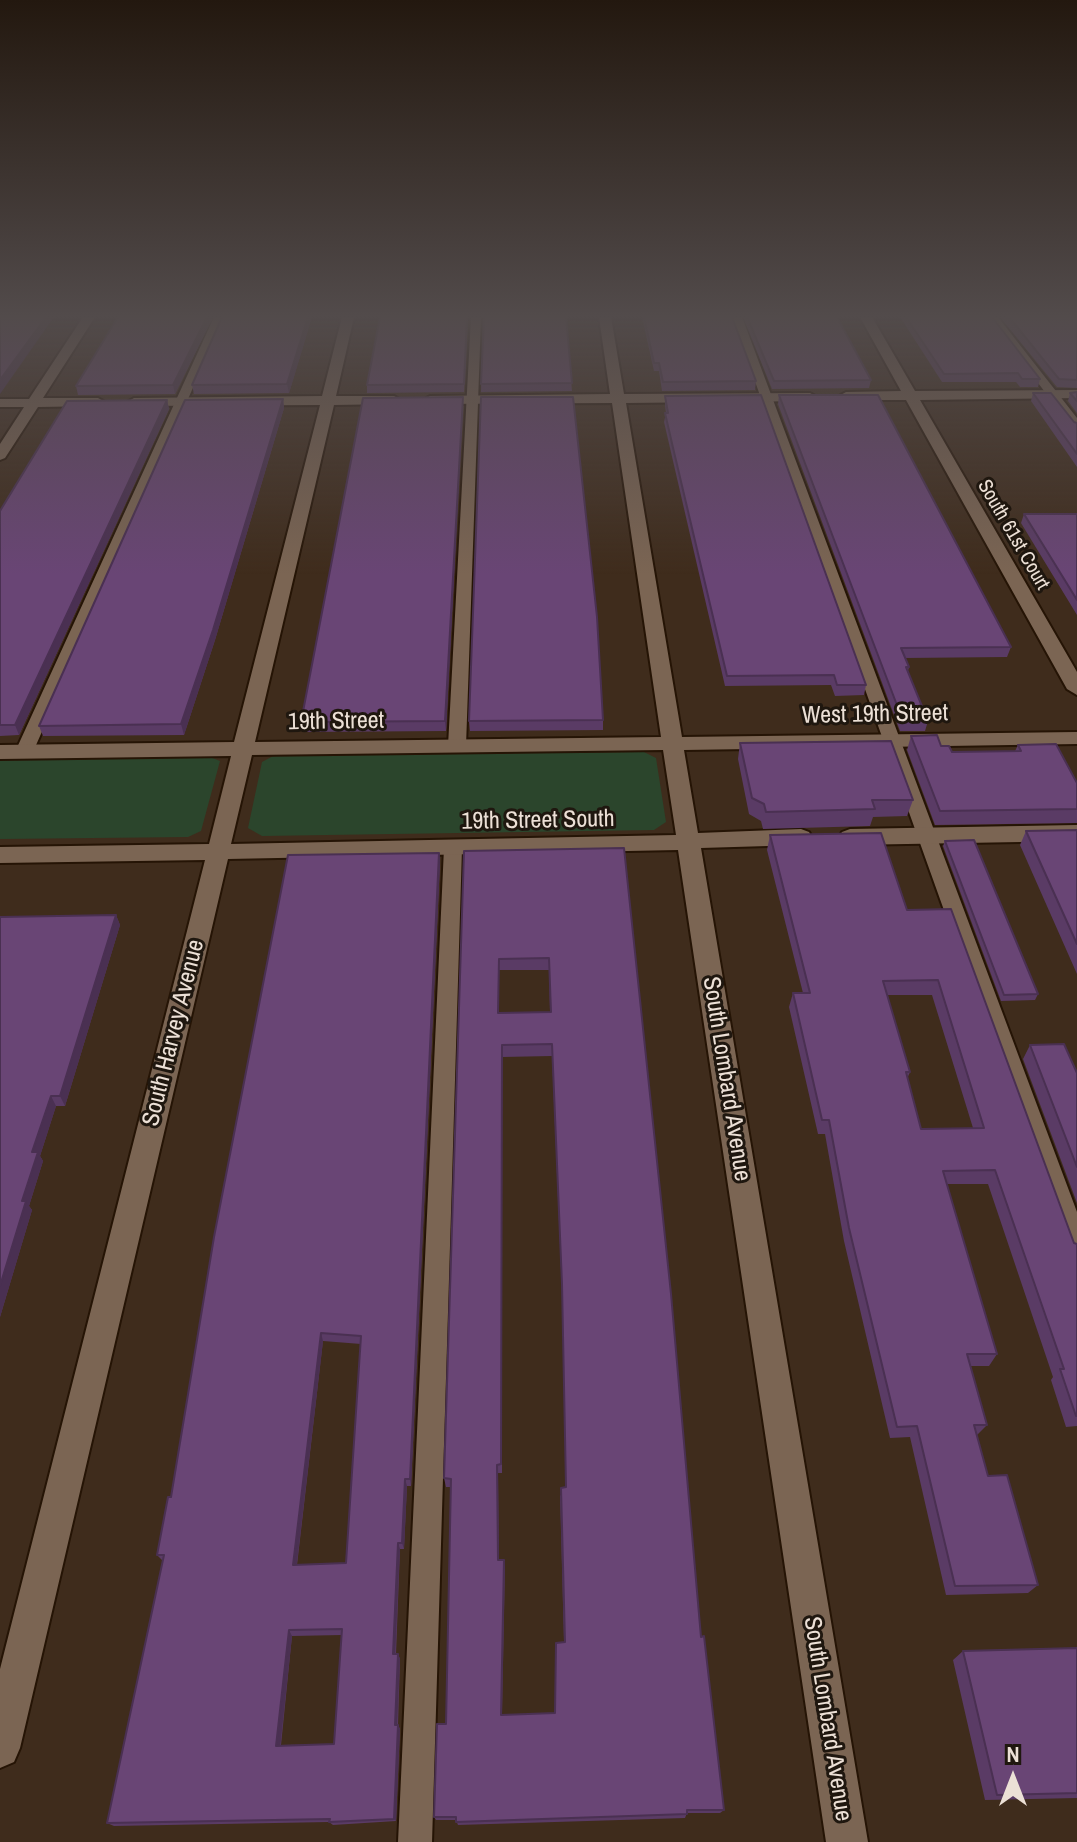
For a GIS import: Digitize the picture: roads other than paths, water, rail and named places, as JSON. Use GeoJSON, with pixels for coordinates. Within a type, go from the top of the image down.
{"type":"FeatureCollection","features":[{"type":"Feature","properties":{"kind":"street"},"geometry":{"type":"LineString","coordinates":[[0,403],[39,403]]}},
{"type":"Feature","properties":{"kind":"street"},"geometry":{"type":"LineString","coordinates":[[0,455],[33,403]]}},
{"type":"Feature","properties":{"kind":"street","name":"South Harvey Avenue"},"geometry":{"type":"LineString","coordinates":[[0,1748],[327,403]]}},
{"type":"Feature","properties":{"kind":"street","name":"South Lombard Avenue"},"geometry":{"type":"LineString","coordinates":[[619,403],[847,1842]]}},
{"type":"Feature","properties":{"kind":"street","name":"South 61st Court"},"geometry":{"type":"LineString","coordinates":[[915,403],[1077,689]]}},
{"type":"Feature","properties":{"kind":"street","name":"West 19th Street"},"geometry":{"type":"LineString","coordinates":[[673,743],[1077,738]]}},
{"type":"Feature","properties":{"kind":"street","name":"19th Street"},"geometry":{"type":"LineString","coordinates":[[0,752],[673,743]]}},
{"type":"Feature","properties":{"kind":"street","name":"19th Street South"},"geometry":{"type":"LineString","coordinates":[[0,855],[1077,833]]}},
{"type":"Feature","properties":{"kind":"lane"},"geometry":{"type":"LineString","coordinates":[[24,752],[180,403]]}},
{"type":"Feature","properties":{"kind":"lane"},"geometry":{"type":"LineString","coordinates":[[457,746],[473,403]]}},
{"type":"Feature","properties":{"kind":"lane"},"geometry":{"type":"LineString","coordinates":[[768,403],[1077,1246]]}},
{"type":"Feature","properties":{"kind":"lane"},"geometry":{"type":"LineString","coordinates":[[1059,403],[1077,426]]}},
{"type":"Feature","properties":{"kind":"lane"},"geometry":{"type":"LineString","coordinates":[[415,1842],[453,848]]}}]}
